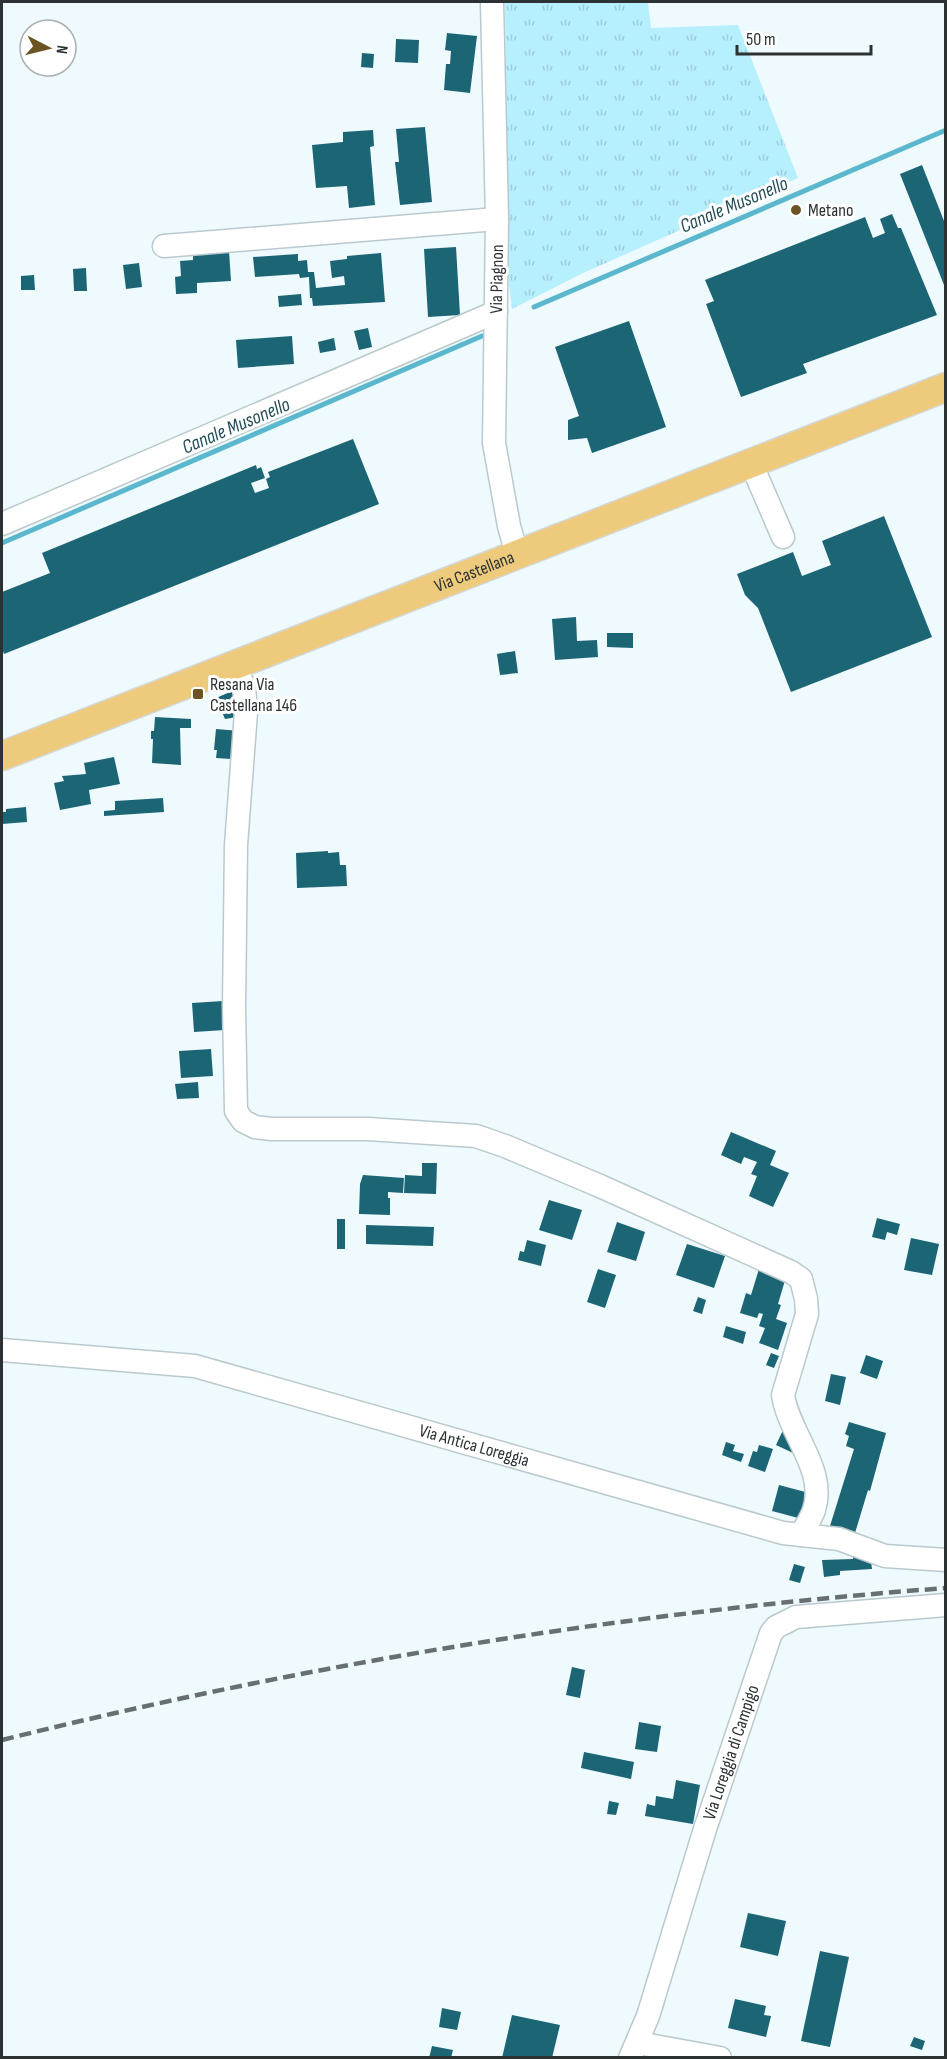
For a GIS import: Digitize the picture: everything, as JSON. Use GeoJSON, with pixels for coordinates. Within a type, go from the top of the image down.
{"type":"FeatureCollection","features":[{"type":"Feature","properties":{"kind":"main road","name":"Via Castellana"},"geometry":{"type":"LineString","coordinates":[[2,756],[945,387]]}},
{"type":"Feature","properties":{"kind":"street","name":"Via Piagnon"},"geometry":{"type":"LineString","coordinates":[[492,2],[497,219],[494,443],[517,554]]}},
{"type":"Feature","properties":{"kind":"street"},"geometry":{"type":"LineString","coordinates":[[164,246],[497,219]]}},
{"type":"Feature","properties":{"kind":"street"},"geometry":{"type":"LineString","coordinates":[[2,524],[496,312]]}},
{"type":"Feature","properties":{"kind":"street"},"geometry":{"type":"LineString","coordinates":[[751,463],[783,537]]}},
{"type":"Feature","properties":{"kind":"street"},"geometry":{"type":"LineString","coordinates":[[234,665],[244,686],[246,712],[236,845],[234,1007],[236,1112],[243,1121],[255,1127],[271,1129],[368,1130],[476,1136],[506,1146],[600,1186],[791,1272],[801,1279],[807,1314],[783,1395],[793,1427],[816,1479],[814,1509],[801,1535]]}},
{"type":"Feature","properties":{"kind":"street","name":"Via Antica Loreggia"},"geometry":{"type":"LineString","coordinates":[[2,1350],[195,1366],[771,1530],[839,1539],[885,1556],[945,1560]]}},
{"type":"Feature","properties":{"kind":"street","name":"Via Loreggia di Campigo"},"geometry":{"type":"LineString","coordinates":[[634,2050],[648,2016],[705,1829],[771,1633],[776,1627],[796,1617],[945,1605]]}},
{"type":"Feature","properties":{"kind":"street"},"geometry":{"type":"LineString","coordinates":[[634,2050],[720,2058]]}},
{"type":"Feature","properties":{"kind":"green space"},"geometry":{"type":"Polygon","coordinates":[[[505,2],[648,2],[651,28],[738,25],[798,178],[583,273],[512,309],[509,284],[505,2]]]}},
{"type":"Feature","properties":{"kind":"building"},"geometry":{"type":"Polygon","coordinates":[[[447,33],[477,36],[470,93],[444,90],[446,64],[450,64],[451,51],[445,50],[447,33]]]}},
{"type":"Feature","properties":{"kind":"building"},"geometry":{"type":"Polygon","coordinates":[[[396,39],[419,40],[418,63],[395,62],[396,39]]]}},
{"type":"Feature","properties":{"kind":"building"},"geometry":{"type":"Polygon","coordinates":[[[362,53],[374,54],[373,68],[361,67],[362,53]]]}},
{"type":"Feature","properties":{"kind":"building"},"geometry":{"type":"Polygon","coordinates":[[[425,127],[432,202],[400,205],[395,162],[399,162],[396,129],[425,127]]]}},
{"type":"Feature","properties":{"kind":"building"},"geometry":{"type":"Polygon","coordinates":[[[373,130],[374,146],[370,147],[375,205],[349,208],[347,186],[316,188],[312,145],[343,142],[343,132],[373,130]]]}},
{"type":"Feature","properties":{"kind":"building"},"geometry":{"type":"Polygon","coordinates":[[[922,165],[946,226],[946,290],[900,174],[922,165]]]}},
{"type":"Feature","properties":{"kind":"building"},"geometry":{"type":"Polygon","coordinates":[[[892,214],[898,228],[901,228],[937,315],[803,364],[807,373],[741,397],[706,304],[714,301],[705,280],[865,217],[873,238],[885,233],[880,219],[892,214]]]}},
{"type":"Feature","properties":{"kind":"building"},"geometry":{"type":"Polygon","coordinates":[[[456,247],[460,315],[428,317],[424,249],[456,247]]]}},
{"type":"Feature","properties":{"kind":"building"},"geometry":{"type":"Polygon","coordinates":[[[229,251],[231,281],[197,283],[197,293],[176,294],[175,277],[181,276],[180,261],[193,260],[193,253],[229,251]]]}},
{"type":"Feature","properties":{"kind":"building"},"geometry":{"type":"Polygon","coordinates":[[[381,253],[385,302],[313,306],[312,298],[310,298],[309,277],[300,278],[299,274],[255,277],[253,257],[298,254],[298,261],[307,260],[308,272],[314,272],[316,288],[345,285],[344,276],[332,278],[330,261],[347,259],[347,256],[381,253]]]}},
{"type":"Feature","properties":{"kind":"building"},"geometry":{"type":"Polygon","coordinates":[[[139,263],[142,287],[126,289],[123,265],[139,263]]]}},
{"type":"Feature","properties":{"kind":"building"},"geometry":{"type":"Polygon","coordinates":[[[86,268],[87,291],[74,291],[73,269],[86,268]]]}},
{"type":"Feature","properties":{"kind":"building"},"geometry":{"type":"Polygon","coordinates":[[[34,275],[35,290],[21,290],[21,276],[34,275]]]}},
{"type":"Feature","properties":{"kind":"building"},"geometry":{"type":"Polygon","coordinates":[[[301,294],[302,305],[279,307],[278,296],[301,294]]]}},
{"type":"Feature","properties":{"kind":"building"},"geometry":{"type":"Polygon","coordinates":[[[629,321],[666,427],[592,453],[587,438],[568,440],[568,420],[579,416],[555,347],[629,321]]]}},
{"type":"Feature","properties":{"kind":"building"},"geometry":{"type":"Polygon","coordinates":[[[368,328],[372,347],[359,350],[354,331],[368,328]]]}},
{"type":"Feature","properties":{"kind":"building"},"geometry":{"type":"Polygon","coordinates":[[[292,336],[294,364],[238,368],[236,340],[292,336]]]}},
{"type":"Feature","properties":{"kind":"building"},"geometry":{"type":"Polygon","coordinates":[[[334,338],[336,350],[320,353],[318,342],[334,338]]]}},
{"type":"Feature","properties":{"kind":"building"},"geometry":{"type":"Polygon","coordinates":[[[353,439],[379,504],[4,654],[2,648],[2,592],[50,573],[42,553],[256,465],[257,469],[261,467],[265,478],[251,483],[255,493],[269,488],[266,479],[270,477],[268,472],[353,439]]]}},
{"type":"Feature","properties":{"kind":"building"},"geometry":{"type":"Polygon","coordinates":[[[884,516],[932,637],[791,692],[758,608],[745,595],[737,574],[793,552],[802,576],[831,565],[822,541],[884,516]]]}},
{"type":"Feature","properties":{"kind":"building"},"geometry":{"type":"Polygon","coordinates":[[[576,617],[577,641],[597,640],[598,657],[555,660],[552,619],[576,617]]]}},
{"type":"Feature","properties":{"kind":"building"},"geometry":{"type":"Polygon","coordinates":[[[607,633],[633,633],[633,648],[607,647],[607,633]]]}},
{"type":"Feature","properties":{"kind":"building"},"geometry":{"type":"Polygon","coordinates":[[[515,651],[518,673],[500,675],[497,654],[515,651]]]}},
{"type":"Feature","properties":{"kind":"building"},"geometry":{"type":"Polygon","coordinates":[[[237,689],[243,716],[225,719],[216,698],[237,689]]]}},
{"type":"Feature","properties":{"kind":"building"},"geometry":{"type":"Polygon","coordinates":[[[155,717],[191,719],[191,728],[180,728],[181,765],[152,763],[151,731],[154,731],[155,717]]]}},
{"type":"Feature","properties":{"kind":"building"},"geometry":{"type":"Polygon","coordinates":[[[216,729],[240,731],[238,752],[232,751],[231,759],[216,758],[217,750],[214,750],[216,729]]]}},
{"type":"Feature","properties":{"kind":"building"},"geometry":{"type":"Polygon","coordinates":[[[114,757],[120,784],[89,790],[91,804],[60,810],[54,783],[64,781],[62,776],[86,774],[84,763],[114,757]]]}},
{"type":"Feature","properties":{"kind":"building"},"geometry":{"type":"Polygon","coordinates":[[[163,798],[164,812],[104,816],[104,811],[115,810],[115,801],[163,798]]]}},
{"type":"Feature","properties":{"kind":"building"},"geometry":{"type":"Polygon","coordinates":[[[26,807],[27,822],[2,824],[2,812],[6,812],[6,809],[26,807]]]}},
{"type":"Feature","properties":{"kind":"building"},"geometry":{"type":"Polygon","coordinates":[[[328,851],[328,853],[339,852],[340,865],[346,865],[347,886],[297,888],[296,853],[328,851]]]}},
{"type":"Feature","properties":{"kind":"building"},"geometry":{"type":"Polygon","coordinates":[[[223,1001],[225,1030],[194,1032],[192,1003],[223,1001]]]}},
{"type":"Feature","properties":{"kind":"building"},"geometry":{"type":"Polygon","coordinates":[[[211,1049],[213,1076],[181,1078],[179,1051],[211,1049]]]}},
{"type":"Feature","properties":{"kind":"building"},"geometry":{"type":"Polygon","coordinates":[[[198,1082],[199,1098],[177,1099],[175,1084],[198,1082]]]}},
{"type":"Feature","properties":{"kind":"building"},"geometry":{"type":"Polygon","coordinates":[[[731,1132],[776,1151],[770,1165],[789,1173],[773,1207],[749,1196],[757,1176],[751,1174],[757,1162],[744,1157],[741,1164],[721,1155],[731,1132]]]}},
{"type":"Feature","properties":{"kind":"building"},"geometry":{"type":"Polygon","coordinates":[[[422,1163],[437,1163],[436,1194],[404,1193],[405,1175],[422,1176],[422,1163]]]}},
{"type":"Feature","properties":{"kind":"building"},"geometry":{"type":"Polygon","coordinates":[[[363,1175],[404,1178],[403,1193],[388,1192],[390,1215],[359,1214],[360,1184],[363,1175]]]}},
{"type":"Feature","properties":{"kind":"building"},"geometry":{"type":"Polygon","coordinates":[[[549,1200],[582,1210],[572,1240],[539,1230],[549,1200]]]}},
{"type":"Feature","properties":{"kind":"building"},"geometry":{"type":"Polygon","coordinates":[[[877,1218],[900,1224],[897,1235],[887,1232],[885,1240],[872,1237],[877,1218]]]}},
{"type":"Feature","properties":{"kind":"building"},"geometry":{"type":"Polygon","coordinates":[[[337,1219],[345,1219],[345,1249],[337,1249],[337,1219]]]}},
{"type":"Feature","properties":{"kind":"building"},"geometry":{"type":"Polygon","coordinates":[[[617,1222],[645,1232],[636,1261],[607,1252],[617,1222]]]}},
{"type":"Feature","properties":{"kind":"building"},"geometry":{"type":"Polygon","coordinates":[[[366,1225],[434,1227],[433,1246],[366,1244],[366,1225]]]}},
{"type":"Feature","properties":{"kind":"building"},"geometry":{"type":"Polygon","coordinates":[[[911,1238],[939,1244],[932,1275],[904,1270],[911,1238]]]}},
{"type":"Feature","properties":{"kind":"building"},"geometry":{"type":"Polygon","coordinates":[[[527,1240],[546,1245],[541,1266],[518,1260],[520,1251],[524,1252],[527,1240]]]}},
{"type":"Feature","properties":{"kind":"building"},"geometry":{"type":"Polygon","coordinates":[[[687,1244],[725,1256],[714,1288],[676,1275],[687,1244]]]}},
{"type":"Feature","properties":{"kind":"building"},"geometry":{"type":"Polygon","coordinates":[[[598,1269],[616,1275],[605,1308],[587,1302],[598,1269]]]}},
{"type":"Feature","properties":{"kind":"building"},"geometry":{"type":"Polygon","coordinates":[[[759,1269],[786,1277],[776,1319],[787,1323],[778,1350],[759,1343],[765,1328],[759,1326],[763,1314],[759,1313],[757,1318],[740,1313],[746,1293],[751,1295],[759,1269]]]}},
{"type":"Feature","properties":{"kind":"building"},"geometry":{"type":"Polygon","coordinates":[[[698,1297],[706,1300],[702,1314],[693,1311],[698,1297]]]}},
{"type":"Feature","properties":{"kind":"building"},"geometry":{"type":"Polygon","coordinates":[[[726,1326],[746,1332],[743,1344],[723,1337],[726,1326]]]}},
{"type":"Feature","properties":{"kind":"building"},"geometry":{"type":"Polygon","coordinates":[[[771,1353],[779,1356],[774,1368],[766,1365],[771,1353]]]}},
{"type":"Feature","properties":{"kind":"building"},"geometry":{"type":"Polygon","coordinates":[[[866,1355],[883,1361],[877,1379],[860,1373],[866,1355]]]}},
{"type":"Feature","properties":{"kind":"building"},"geometry":{"type":"Polygon","coordinates":[[[831,1374],[846,1377],[840,1405],[825,1401],[831,1374]]]}},
{"type":"Feature","properties":{"kind":"building"},"geometry":{"type":"Polygon","coordinates":[[[849,1422],[886,1433],[870,1491],[868,1490],[855,1533],[830,1526],[854,1449],[846,1446],[849,1436],[845,1434],[849,1422]]]}},
{"type":"Feature","properties":{"kind":"building"},"geometry":{"type":"Polygon","coordinates":[[[784,1428],[798,1442],[793,1453],[776,1445],[784,1428]]]}},
{"type":"Feature","properties":{"kind":"building"},"geometry":{"type":"Polygon","coordinates":[[[726,1442],[735,1445],[733,1451],[744,1454],[741,1462],[722,1455],[726,1442]]]}},
{"type":"Feature","properties":{"kind":"building"},"geometry":{"type":"Polygon","coordinates":[[[759,1445],[773,1449],[765,1472],[748,1466],[753,1451],[757,1452],[759,1445]]]}},
{"type":"Feature","properties":{"kind":"building"},"geometry":{"type":"Polygon","coordinates":[[[779,1485],[809,1493],[802,1519],[772,1511],[779,1485]]]}},
{"type":"Feature","properties":{"kind":"building"},"geometry":{"type":"Polygon","coordinates":[[[870,1553],[872,1569],[840,1571],[840,1575],[824,1577],[822,1560],[853,1559],[853,1554],[870,1553]]]}},
{"type":"Feature","properties":{"kind":"building"},"geometry":{"type":"Polygon","coordinates":[[[794,1564],[805,1567],[800,1583],[789,1580],[794,1564]]]}},
{"type":"Feature","properties":{"kind":"building"},"geometry":{"type":"Polygon","coordinates":[[[572,1667],[585,1670],[580,1698],[566,1695],[572,1667]]]}},
{"type":"Feature","properties":{"kind":"building"},"geometry":{"type":"Polygon","coordinates":[[[639,1722],[661,1726],[657,1752],[635,1749],[639,1722]]]}},
{"type":"Feature","properties":{"kind":"building"},"geometry":{"type":"Polygon","coordinates":[[[584,1752],[634,1762],[631,1779],[581,1768],[584,1752]]]}},
{"type":"Feature","properties":{"kind":"building"},"geometry":{"type":"Polygon","coordinates":[[[676,1780],[700,1785],[693,1824],[645,1816],[647,1804],[655,1806],[656,1796],[673,1799],[676,1780]]]}},
{"type":"Feature","properties":{"kind":"building"},"geometry":{"type":"Polygon","coordinates":[[[609,1801],[619,1803],[616,1815],[607,1814],[609,1801]]]}},
{"type":"Feature","properties":{"kind":"building"},"geometry":{"type":"Polygon","coordinates":[[[748,1913],[786,1921],[778,1956],[740,1947],[748,1913]]]}},
{"type":"Feature","properties":{"kind":"building"},"geometry":{"type":"Polygon","coordinates":[[[820,1951],[849,1957],[830,2047],[801,2041],[820,1951]]]}},
{"type":"Feature","properties":{"kind":"building"},"geometry":{"type":"Polygon","coordinates":[[[735,1999],[766,2006],[764,2015],[771,2016],[766,2037],[728,2028],[735,1999]]]}},
{"type":"Feature","properties":{"kind":"building"},"geometry":{"type":"Polygon","coordinates":[[[442,2008],[461,2012],[457,2030],[439,2027],[442,2008]]]}},
{"type":"Feature","properties":{"kind":"building"},"geometry":{"type":"Polygon","coordinates":[[[512,2015],[560,2025],[552,2058],[502,2058],[512,2015]]]}},
{"type":"Feature","properties":{"kind":"building"},"geometry":{"type":"Polygon","coordinates":[[[914,2037],[925,2041],[922,2050],[910,2046],[914,2037]]]}},
{"type":"Feature","properties":{"kind":"building"},"geometry":{"type":"Polygon","coordinates":[[[432,2046],[453,2050],[451,2058],[429,2058],[432,2046]]]}},
{"type":"Feature","properties":{"kind":"waterway","name":"Canale Musonello"},"geometry":{"type":"LineString","coordinates":[[534,307],[946,130]]}},
{"type":"Feature","properties":{"kind":"waterway","name":"Canale Musonello"},"geometry":{"type":"LineString","coordinates":[[2,543],[482,336]]}},
{"type":"Feature","properties":{"kind":"railway"},"geometry":{"type":"LineString","coordinates":[[2,1740],[235,1687],[470,1644],[707,1611],[946,1588]]}},
{"type":"Feature","properties":{"kind":"place","name":"Metano"},"geometry":{"type":"Point","coordinates":[796,210]}},
{"type":"Feature","properties":{"kind":"place","name":"Resana Via Castellana 146"},"geometry":{"type":"Point","coordinates":[198,694]}}]}
